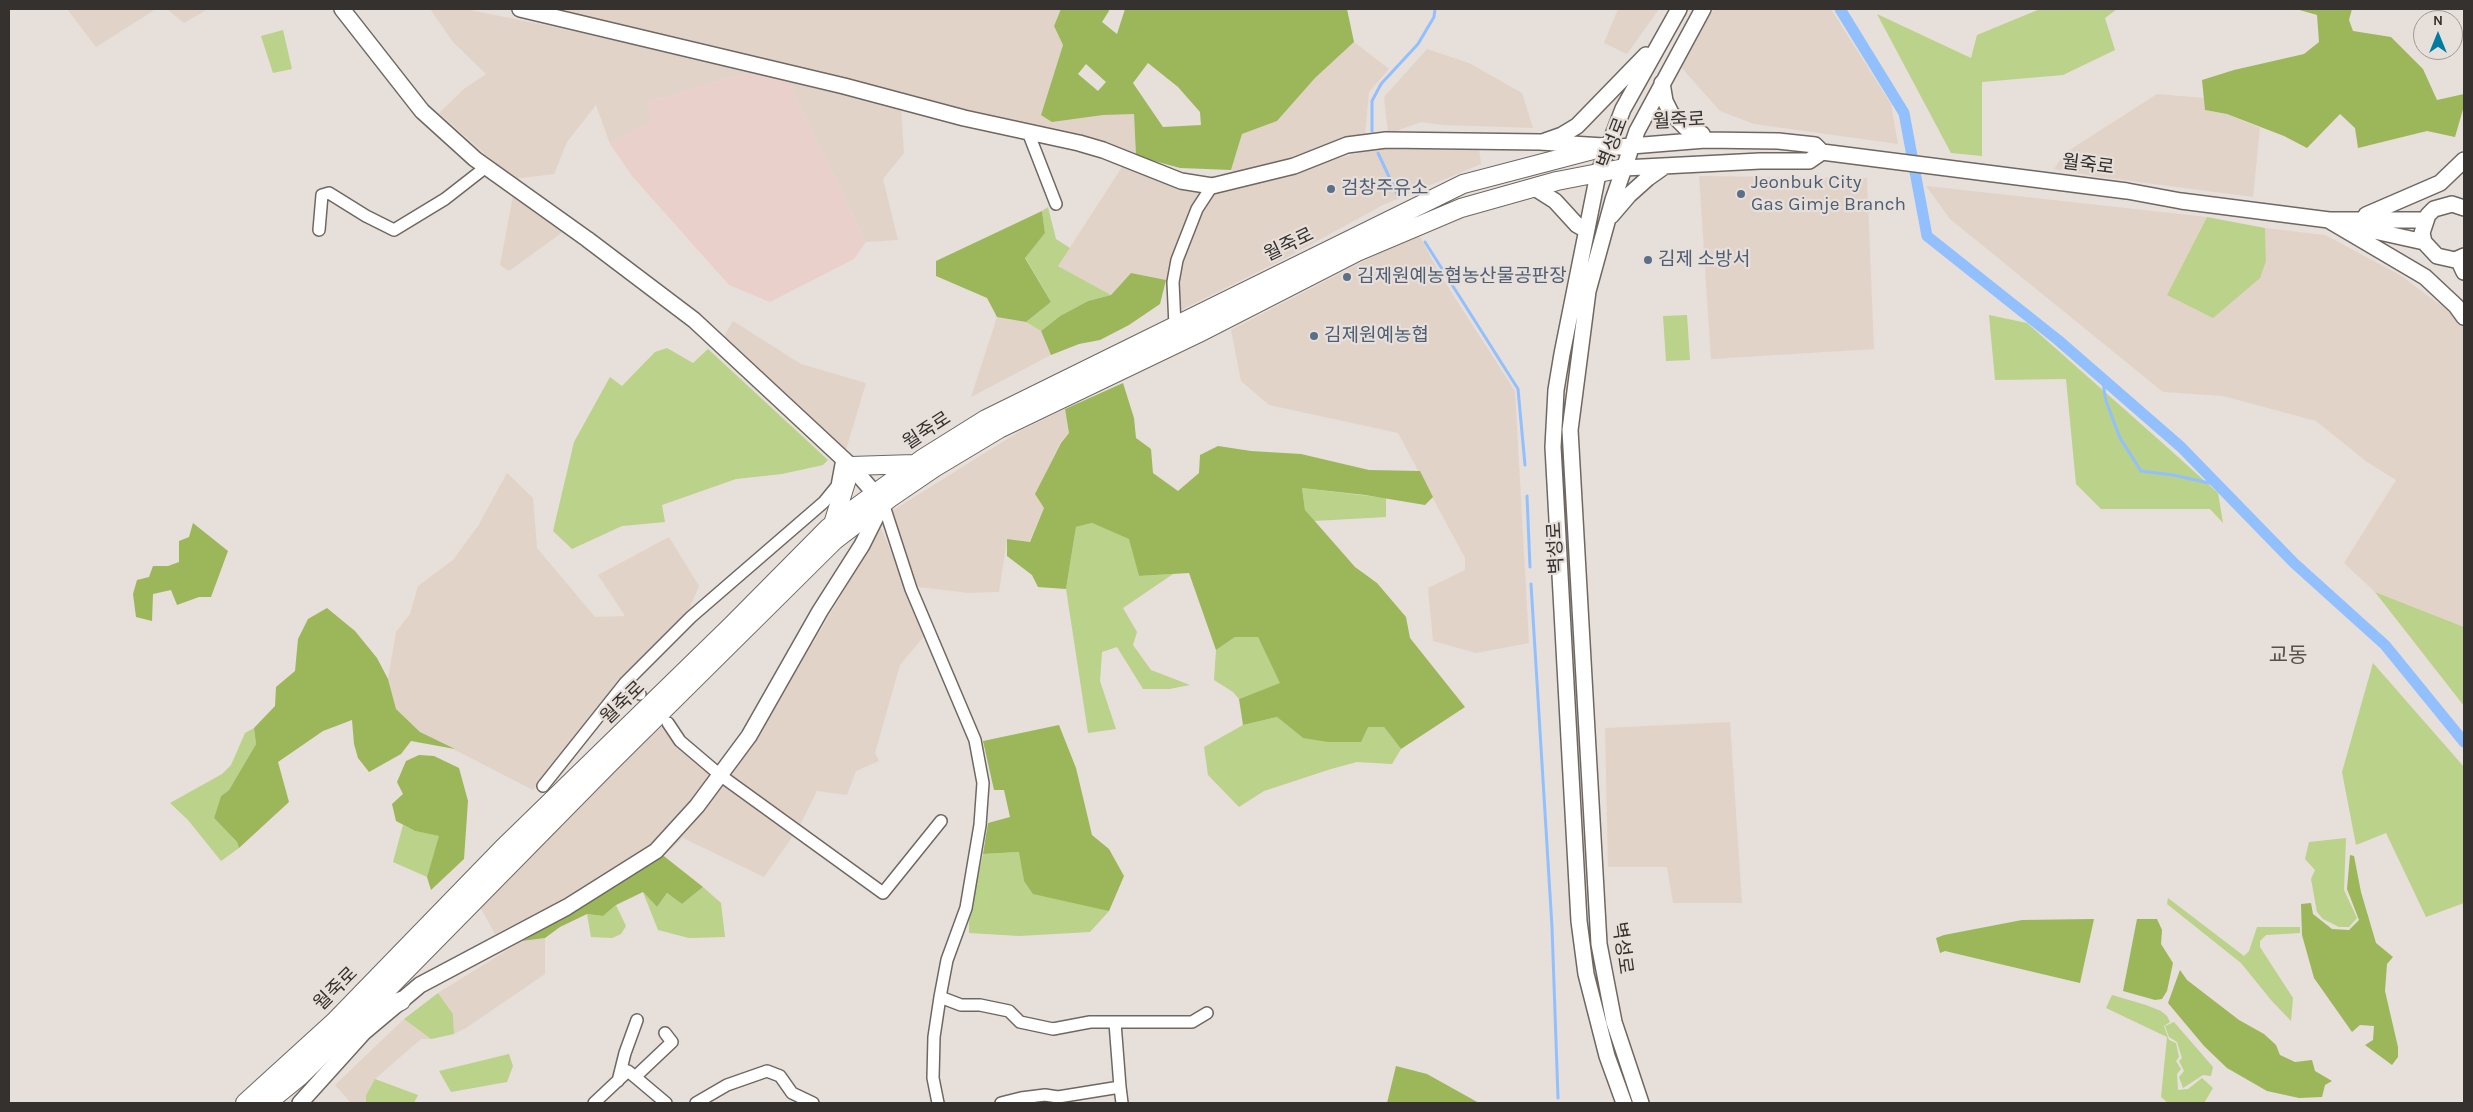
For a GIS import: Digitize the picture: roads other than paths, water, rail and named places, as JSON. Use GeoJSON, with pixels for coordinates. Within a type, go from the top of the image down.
{"type":"FeatureCollection","features":[{"type":"Feature","properties":{"kind":"main road","name":"월죽로"},"geometry":{"type":"LineString","coordinates":[[267,1103],[299,1077],[354,1023],[596,778],[914,464],[986,419],[1463,184],[1608,146]]}},
{"type":"Feature","properties":{"kind":"main road","name":"월죽로"},"geometry":{"type":"LineString","coordinates":[[245,1103],[334,1022],[502,849],[725,633],[833,524],[999,430],[1197,334],[1357,252],[1462,208],[1533,187],[1599,171],[1624,168]]}},
{"type":"Feature","properties":{"kind":"main road"},"geometry":{"type":"LineString","coordinates":[[833,524],[846,462],[914,464]]}},
{"type":"Feature","properties":{"kind":"main road"},"geometry":{"type":"LineString","coordinates":[[354,1023],[401,1001]]}},
{"type":"Feature","properties":{"kind":"street"},"geometry":{"type":"LineString","coordinates":[[342,9],[422,111],[486,167],[587,239],[694,320],[767,386],[846,462],[879,498],[911,589],[975,740],[983,783],[980,825],[966,908],[947,960],[934,1038],[933,1078],[938,1103]]}},
{"type":"Feature","properties":{"kind":"street"},"geometry":{"type":"LineString","coordinates":[[520,9],[835,83],[964,118],[1103,150],[1182,181],[1212,186],[1278,170],[1364,142],[1386,140],[1540,142],[1608,146]]}},
{"type":"Feature","properties":{"kind":"street","name":"벽성로"},"geometry":{"type":"LineString","coordinates":[[1624,1103],[1607,1056],[1586,974],[1579,921],[1552,447],[1556,390],[1599,171],[1623,109],[1660,39],[1679,9]]}},
{"type":"Feature","properties":{"kind":"street","name":"벽성로"},"geometry":{"type":"LineString","coordinates":[[1641,1103],[1614,1022],[1599,944],[1570,430],[1588,291],[1631,145],[1702,9]]}},
{"type":"Feature","properties":{"kind":"street"},"geometry":{"type":"LineString","coordinates":[[1540,142],[1562,135],[1577,126],[1660,39]]}},
{"type":"Feature","properties":{"kind":"street"},"geometry":{"type":"LineString","coordinates":[[1662,83],[1665,101],[1670,113],[1686,128],[1702,134],[1705,140]]}},
{"type":"Feature","properties":{"kind":"street"},"geometry":{"type":"LineString","coordinates":[[1028,132],[1056,204]]}},
{"type":"Feature","properties":{"kind":"street","name":"월죽로"},"geometry":{"type":"LineString","coordinates":[[1608,146],[1705,140],[1778,141],[1815,145],[1822,152],[2329,220],[2425,220]]}},
{"type":"Feature","properties":{"kind":"street","name":"월죽로"},"geometry":{"type":"LineString","coordinates":[[1624,168],[1809,161],[1822,152]]}},
{"type":"Feature","properties":{"kind":"street"},"geometry":{"type":"LineString","coordinates":[[2350,220],[2377,212],[2440,183],[2464,160]]}},
{"type":"Feature","properties":{"kind":"street"},"geometry":{"type":"LineString","coordinates":[[1607,222],[1629,195],[1648,178],[1667,165]]}},
{"type":"Feature","properties":{"kind":"street"},"geometry":{"type":"LineString","coordinates":[[319,230],[322,195],[329,192],[366,216],[394,230],[445,199],[486,167]]}},
{"type":"Feature","properties":{"kind":"street"},"geometry":{"type":"LineString","coordinates":[[1175,326],[1172,282],[1197,209],[1212,186]]}},
{"type":"Feature","properties":{"kind":"street"},"geometry":{"type":"LineString","coordinates":[[1533,187],[1555,201],[1577,225],[1586,230]]}},
{"type":"Feature","properties":{"kind":"street"},"geometry":{"type":"LineString","coordinates":[[2462,262],[2437,256],[2424,242],[2422,233],[2425,220],[2434,209],[2452,204],[2464,207]]}},
{"type":"Feature","properties":{"kind":"street"},"geometry":{"type":"LineString","coordinates":[[2329,220],[2424,242]]}},
{"type":"Feature","properties":{"kind":"street"},"geometry":{"type":"LineString","coordinates":[[2329,220],[2425,277],[2456,306],[2464,318]]}},
{"type":"Feature","properties":{"kind":"street"},"geometry":{"type":"LineString","coordinates":[[543,786],[625,683],[691,617],[824,502],[837,486],[846,462]]}},
{"type":"Feature","properties":{"kind":"street"},"geometry":{"type":"LineString","coordinates":[[300,1103],[364,1032],[420,985],[567,907],[656,851],[697,806],[749,736],[820,611],[862,545],[879,498]]}},
{"type":"Feature","properties":{"kind":"street"},"geometry":{"type":"LineString","coordinates":[[625,683],[640,694]]}},
{"type":"Feature","properties":{"kind":"street"},"geometry":{"type":"LineString","coordinates":[[668,722],[680,741],[720,775],[883,893],[941,821]]}},
{"type":"Feature","properties":{"kind":"street"},"geometry":{"type":"LineString","coordinates":[[940,997],[961,1005],[980,1005],[1009,1011],[1020,1022],[1053,1029],[1090,1022],[1192,1022],[1207,1013]]}},
{"type":"Feature","properties":{"kind":"street"},"geometry":{"type":"LineString","coordinates":[[617,1082],[637,1020]]}},
{"type":"Feature","properties":{"kind":"street"},"geometry":{"type":"LineString","coordinates":[[1115,1023],[1122,1103]]}},
{"type":"Feature","properties":{"kind":"street"},"geometry":{"type":"LineString","coordinates":[[635,1077],[672,1042],[664,1033]]}},
{"type":"Feature","properties":{"kind":"street"},"geometry":{"type":"LineString","coordinates":[[594,1103],[628,1072],[666,1103]]}},
{"type":"Feature","properties":{"kind":"street"},"geometry":{"type":"LineString","coordinates":[[696,1103],[728,1085],[767,1072],[780,1076],[792,1093],[814,1103]]}},
{"type":"Feature","properties":{"kind":"street"},"geometry":{"type":"LineString","coordinates":[[1001,1103],[1022,1098],[1045,1095],[1058,1097],[1120,1087]]}},
{"type":"Feature","properties":{"kind":"waterway"},"geometry":{"type":"LineString","coordinates":[[1372,131],[1372,101],[1381,84],[1418,44],[1434,17],[1435,9]]}},
{"type":"Feature","properties":{"kind":"waterway"},"geometry":{"type":"LineString","coordinates":[[1840,9],[1904,113],[1927,236],[2058,340],[2181,447],[2294,563],[2385,645],[2464,742]]}},
{"type":"Feature","properties":{"kind":"waterway"},"geometry":{"type":"LineString","coordinates":[[1378,153],[1398,196]]}},
{"type":"Feature","properties":{"kind":"waterway"},"geometry":{"type":"LineString","coordinates":[[1425,242],[1518,389],[1525,465]]}},
{"type":"Feature","properties":{"kind":"waterway"},"geometry":{"type":"LineString","coordinates":[[2102,377],[2106,401],[2120,438],[2141,471],[2173,475],[2218,485]]}},
{"type":"Feature","properties":{"kind":"waterway"},"geometry":{"type":"LineString","coordinates":[[1527,496],[1530,567]]}},
{"type":"Feature","properties":{"kind":"waterway"},"geometry":{"type":"LineString","coordinates":[[1531,584],[1552,927],[1558,1098]]}},
{"type":"Feature","properties":{"kind":"place","name":"검창주유소"},"geometry":{"type":"Point","coordinates":[1331,189]}},
{"type":"Feature","properties":{"kind":"place","name":"Jeonbuk City Gas Gimje Branch"},"geometry":{"type":"Point","coordinates":[1741,194]}},
{"type":"Feature","properties":{"kind":"place","name":"김제 소방서"},"geometry":{"type":"Point","coordinates":[1648,260]}},
{"type":"Feature","properties":{"kind":"place","name":"김제원예농협농산물공판장"},"geometry":{"type":"Point","coordinates":[1347,277]}},
{"type":"Feature","properties":{"kind":"place","name":"김제원예농협"},"geometry":{"type":"Point","coordinates":[1314,336]}},
{"type":"Feature","properties":{"kind":"district","name":"교동"},"geometry":{"type":"Point","coordinates":[2288,656]}}]}
